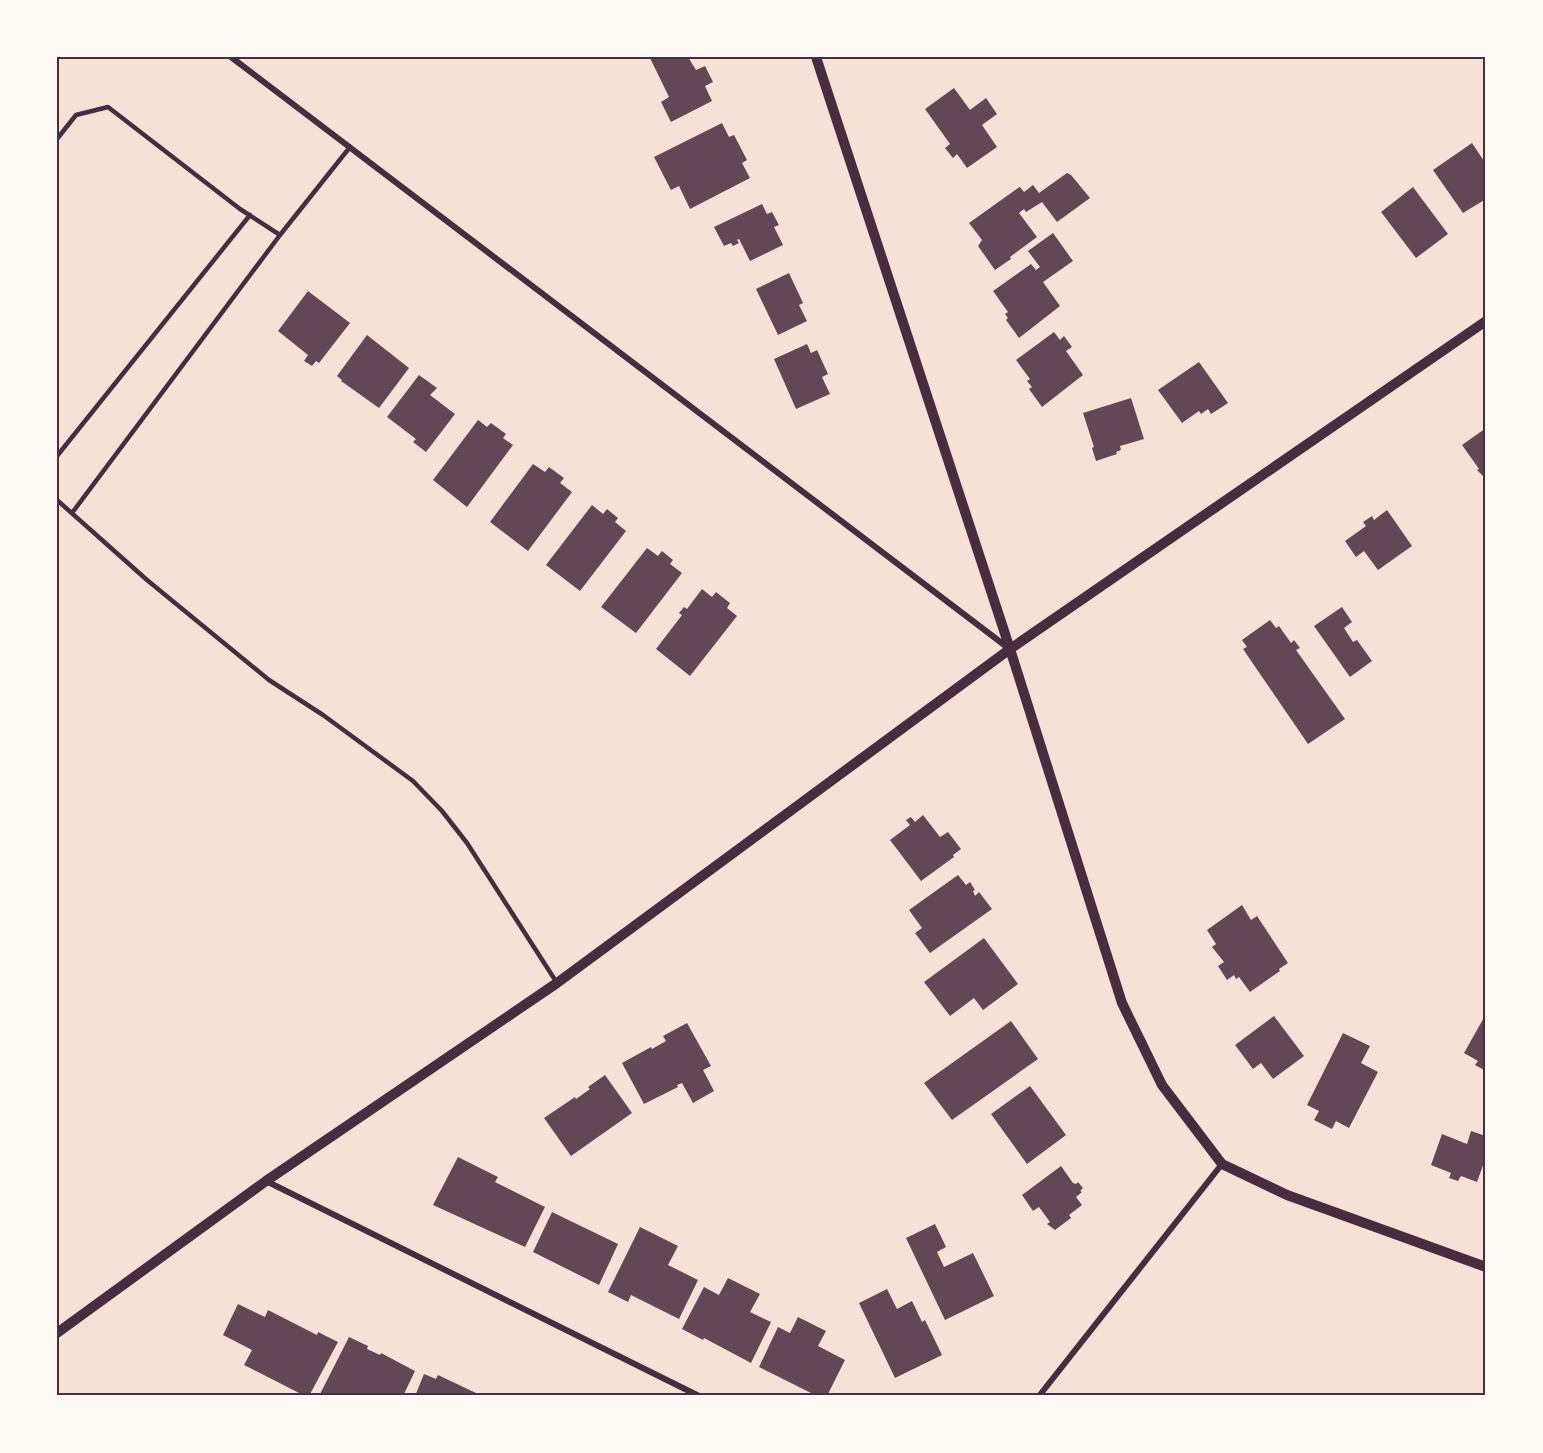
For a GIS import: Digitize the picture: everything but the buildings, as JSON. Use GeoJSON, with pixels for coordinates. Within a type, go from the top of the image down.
{"type":"FeatureCollection","features":[{"type":"Feature","properties":{"kind":"street"},"geometry":{"type":"LineString","coordinates":[[231,57],[1010,649]]}},
{"type":"Feature","properties":{"kind":"street"},"geometry":{"type":"LineString","coordinates":[[816,57],[1010,649],[1122,1003],[1162,1085],[1222,1164],[1287,1195],[1486,1267]]}},
{"type":"Feature","properties":{"kind":"street"},"geometry":{"type":"LineString","coordinates":[[57,1333],[266,1181],[557,983],[1010,649],[1486,321]]}},
{"type":"Feature","properties":{"kind":"street"},"geometry":{"type":"LineString","coordinates":[[1039,1396],[1222,1164]]}},
{"type":"Feature","properties":{"kind":"street"},"geometry":{"type":"LineString","coordinates":[[266,1181],[699,1396]]}},
{"type":"Feature","properties":{"kind":"lane"},"geometry":{"type":"LineString","coordinates":[[57,139],[76,115],[108,106],[250,215],[280,235]]}},
{"type":"Feature","properties":{"kind":"lane"},"geometry":{"type":"LineString","coordinates":[[72,513],[280,235],[350,147]]}},
{"type":"Feature","properties":{"kind":"lane"},"geometry":{"type":"LineString","coordinates":[[57,456],[250,215]]}},
{"type":"Feature","properties":{"kind":"lane"},"geometry":{"type":"LineString","coordinates":[[57,500],[147,580],[269,680],[413,781],[442,811],[467,843],[557,983]]}}]}
